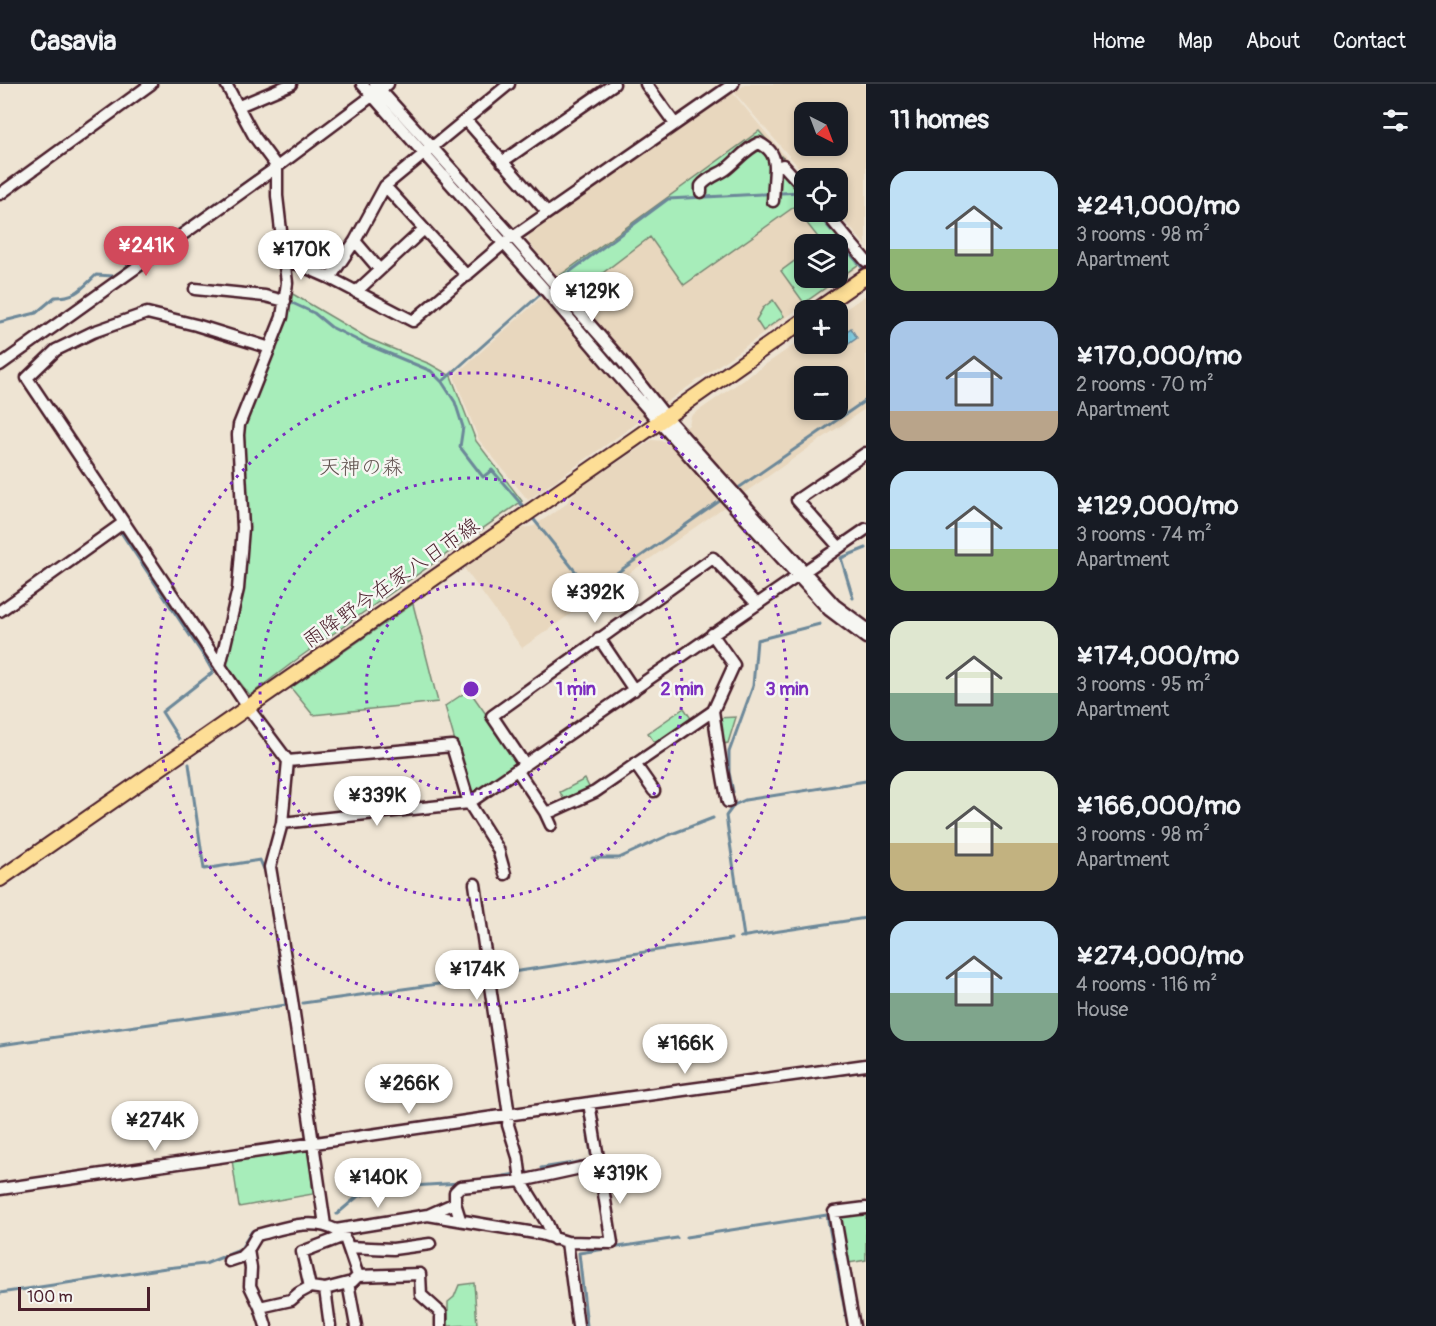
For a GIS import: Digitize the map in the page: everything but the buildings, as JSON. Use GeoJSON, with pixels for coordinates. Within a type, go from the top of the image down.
{"type":"FeatureCollection","features":[{"type":"Feature","properties":{"kind":"main road"},"geometry":{"type":"LineString","coordinates":[[832,300],[866,276]]}},
{"type":"Feature","properties":{"kind":"main road","name":"雨降野今在家八日市線"},"geometry":{"type":"LineString","coordinates":[[0,879],[249,709],[372,620],[664,420],[794,327]]}},
{"type":"Feature","properties":{"kind":"street"},"geometry":{"type":"LineString","coordinates":[[0,194],[151,84]]}},
{"type":"Feature","properties":{"kind":"street"},"geometry":{"type":"LineString","coordinates":[[220,666],[238,589],[242,538],[239,424],[282,317],[287,283],[277,196],[277,167],[254,136],[226,84]]}},
{"type":"Feature","properties":{"kind":"street"},"geometry":{"type":"LineString","coordinates":[[239,106],[291,84]]}},
{"type":"Feature","properties":{"kind":"street"},"geometry":{"type":"LineString","coordinates":[[362,84],[379,88],[504,244],[664,420],[800,574],[828,610],[866,638]]}},
{"type":"Feature","properties":{"kind":"street"},"geometry":{"type":"LineString","coordinates":[[330,278],[355,241],[385,186],[509,84]]}},
{"type":"Feature","properties":{"kind":"street"},"geometry":{"type":"LineString","coordinates":[[502,162],[614,84]]}},
{"type":"Feature","properties":{"kind":"street"},"geometry":{"type":"LineString","coordinates":[[646,84],[675,124]]}},
{"type":"Feature","properties":{"kind":"street"},"geometry":{"type":"LineString","coordinates":[[284,258],[330,278],[413,321],[513,237],[733,84]]}},
{"type":"Feature","properties":{"kind":"street"},"geometry":{"type":"LineString","coordinates":[[0,364],[277,167],[379,88]]}},
{"type":"Feature","properties":{"kind":"street"},"geometry":{"type":"LineString","coordinates":[[466,120],[547,213]]}},
{"type":"Feature","properties":{"kind":"street"},"geometry":{"type":"LineString","coordinates":[[701,189],[752,146],[759,143],[771,151],[775,160],[773,201]]}},
{"type":"Feature","properties":{"kind":"street"},"geometry":{"type":"LineString","coordinates":[[429,150],[513,237],[622,361],[664,420]]}},
{"type":"Feature","properties":{"kind":"street"},"geometry":{"type":"LineString","coordinates":[[775,168],[783,165],[794,177]]}},
{"type":"Feature","properties":{"kind":"street"},"geometry":{"type":"LineString","coordinates":[[385,186],[467,276]]}},
{"type":"Feature","properties":{"kind":"street"},"geometry":{"type":"LineString","coordinates":[[833,222],[866,261]]}},
{"type":"Feature","properties":{"kind":"street"},"geometry":{"type":"LineString","coordinates":[[356,292],[424,229]]}},
{"type":"Feature","properties":{"kind":"street"},"geometry":{"type":"LineString","coordinates":[[355,241],[379,269]]}},
{"type":"Feature","properties":{"kind":"street"},"geometry":{"type":"LineString","coordinates":[[195,289],[265,296],[285,301]]}},
{"type":"Feature","properties":{"kind":"street"},"geometry":{"type":"LineString","coordinates":[[270,348],[196,325],[147,313],[93,332],[56,350],[27,378],[249,709],[288,761],[282,823],[270,867],[325,1225]]}},
{"type":"Feature","properties":{"kind":"street"},"geometry":{"type":"LineString","coordinates":[[839,547],[796,500],[866,453]]}},
{"type":"Feature","properties":{"kind":"street"},"geometry":{"type":"LineString","coordinates":[[0,610],[123,523]]}},
{"type":"Feature","properties":{"kind":"street"},"geometry":{"type":"LineString","coordinates":[[282,823],[469,803],[866,529]]}},
{"type":"Feature","properties":{"kind":"street"},"geometry":{"type":"LineString","coordinates":[[551,825],[492,716],[713,558],[757,604]]}},
{"type":"Feature","properties":{"kind":"street"},"geometry":{"type":"LineString","coordinates":[[800,574],[835,605],[866,628]]}},
{"type":"Feature","properties":{"kind":"street"},"geometry":{"type":"LineString","coordinates":[[545,812],[553,811],[595,792],[712,711],[734,665],[712,634]]}},
{"type":"Feature","properties":{"kind":"street"},"geometry":{"type":"LineString","coordinates":[[599,638],[633,690]]}},
{"type":"Feature","properties":{"kind":"street"},"geometry":{"type":"LineString","coordinates":[[712,711],[728,801]]}},
{"type":"Feature","properties":{"kind":"street"},"geometry":{"type":"LineString","coordinates":[[288,761],[452,746],[469,803],[498,849],[505,874]]}},
{"type":"Feature","properties":{"kind":"street"},"geometry":{"type":"LineString","coordinates":[[635,764],[654,791]]}},
{"type":"Feature","properties":{"kind":"street"},"geometry":{"type":"LineString","coordinates":[[475,884],[509,1115],[508,1125],[518,1157],[521,1181],[547,1223],[554,1239]]}},
{"type":"Feature","properties":{"kind":"street"},"geometry":{"type":"LineString","coordinates":[[0,1189],[866,1065]]}},
{"type":"Feature","properties":{"kind":"street"},"geometry":{"type":"LineString","coordinates":[[428,1215],[541,1234],[567,1242],[612,1243],[589,1103]]}},
{"type":"Feature","properties":{"kind":"street"},"geometry":{"type":"LineString","coordinates":[[460,1219],[455,1203],[455,1192],[460,1187],[521,1181],[599,1164]]}},
{"type":"Feature","properties":{"kind":"street"},"geometry":{"type":"LineString","coordinates":[[310,1287],[302,1252],[343,1238],[428,1215],[455,1203]]}},
{"type":"Feature","properties":{"kind":"street"},"geometry":{"type":"LineString","coordinates":[[854,1326],[834,1212],[866,1208]]}},
{"type":"Feature","properties":{"kind":"street"},"geometry":{"type":"LineString","coordinates":[[229,1261],[241,1257],[257,1235],[302,1225],[325,1225],[343,1238],[393,1249],[430,1244]]}},
{"type":"Feature","properties":{"kind":"street"},"geometry":{"type":"LineString","coordinates":[[343,1238],[358,1276]]}},
{"type":"Feature","properties":{"kind":"street"},"geometry":{"type":"LineString","coordinates":[[567,1242],[578,1326]]}},
{"type":"Feature","properties":{"kind":"street"},"geometry":{"type":"LineString","coordinates":[[248,1250],[251,1268],[250,1286],[266,1326]]}},
{"type":"Feature","properties":{"kind":"street"},"geometry":{"type":"LineString","coordinates":[[260,1307],[291,1300],[310,1287],[325,1289],[352,1282],[358,1276],[420,1274],[421,1295],[441,1313],[441,1326]]}},
{"type":"Feature","properties":{"kind":"street"},"geometry":{"type":"LineString","coordinates":[[348,1283],[356,1326]]}},
{"type":"Feature","properties":{"kind":"street"},"geometry":{"type":"LineString","coordinates":[[325,1289],[330,1326]]}},
{"type":"Feature","properties":{"kind":"shaded area"},"geometry":{"type":"Polygon","coordinates":[[[746,84],[866,84],[866,246],[846,222],[848,222],[848,168],[799,168],[734,92],[746,84]]]}},
{"type":"Feature","properties":{"kind":"shaded area"},"geometry":{"type":"Polygon","coordinates":[[[732,92],[795,168],[794,222],[840,222],[866,253],[866,261],[848,274],[848,234],[794,234],[794,288],[828,288],[811,300],[794,300],[794,312],[528,500],[479,440],[454,376],[561,280],[529,243],[529,234],[732,92]]]}},
{"type":"Feature","properties":{"kind":"shaded area"},"geometry":{"type":"Polygon","coordinates":[[[866,295],[866,408],[522,648],[464,568],[523,528],[534,526],[565,505],[577,489],[652,440],[665,441],[689,425],[691,416],[794,345],[794,354],[848,354],[848,307],[866,295]]]}},
{"type":"Feature","properties":{"kind":"green space"},"geometry":{"type":"Polygon","coordinates":[[[759,131],[794,171],[794,207],[684,285],[650,237],[562,304],[547,285],[759,131]]]}},
{"type":"Feature","properties":{"kind":"green space"},"geometry":{"type":"Polygon","coordinates":[[[806,222],[837,222],[846,234],[815,234],[806,222]]]}},
{"type":"Feature","properties":{"kind":"green space"},"geometry":{"type":"Polygon","coordinates":[[[848,236],[866,259],[848,272],[848,236]]]}},
{"type":"Feature","properties":{"kind":"green space"},"geometry":{"type":"Polygon","coordinates":[[[794,261],[794,288],[825,288],[808,300],[802,300],[781,271],[794,261]]]}},
{"type":"Feature","properties":{"kind":"green space","name":"天神の森"},"geometry":{"type":"Polygon","coordinates":[[[291,293],[369,339],[430,364],[451,376],[476,441],[522,501],[300,657],[250,695],[226,665],[242,588],[242,436],[279,336],[291,293]]]}},
{"type":"Feature","properties":{"kind":"green space"},"geometry":{"type":"Polygon","coordinates":[[[773,300],[784,316],[763,331],[756,320],[763,308],[773,300]]]}},
{"type":"Feature","properties":{"kind":"green space"},"geometry":{"type":"Polygon","coordinates":[[[413,604],[438,702],[313,715],[291,688],[413,604]]]}},
{"type":"Feature","properties":{"kind":"green space"},"geometry":{"type":"Polygon","coordinates":[[[469,690],[521,764],[471,798],[445,706],[469,690]]]}},
{"type":"Feature","properties":{"kind":"green space"},"geometry":{"type":"Polygon","coordinates":[[[684,708],[692,720],[656,745],[648,733],[684,708]]]}},
{"type":"Feature","properties":{"kind":"green space"},"geometry":{"type":"Polygon","coordinates":[[[736,717],[728,743],[723,744],[717,718],[736,717]]]}},
{"type":"Feature","properties":{"kind":"green space"},"geometry":{"type":"Polygon","coordinates":[[[585,779],[590,789],[565,802],[560,792],[585,779]]]}},
{"type":"Feature","properties":{"kind":"green space"},"geometry":{"type":"Polygon","coordinates":[[[309,1149],[313,1194],[239,1207],[232,1160],[309,1149]]]}},
{"type":"Feature","properties":{"kind":"green space"},"geometry":{"type":"Polygon","coordinates":[[[866,1208],[866,1260],[843,1264],[834,1212],[866,1208]]]}},
{"type":"Feature","properties":{"kind":"green space"},"geometry":{"type":"Polygon","coordinates":[[[474,1283],[477,1325],[448,1326],[448,1302],[454,1297],[459,1285],[474,1283]]]}},
{"type":"Feature","properties":{"kind":"water"},"geometry":{"type":"Polygon","coordinates":[[[851,328],[857,338],[848,344],[848,330],[851,328]]]}},
{"type":"Feature","properties":{"kind":"waterway"},"geometry":{"type":"LineString","coordinates":[[0,322],[36,313],[55,297],[69,296],[78,291],[96,275],[114,276],[271,164]]}},
{"type":"Feature","properties":{"kind":"waterway"},"geometry":{"type":"LineString","coordinates":[[556,282],[668,199],[794,192]]}},
{"type":"Feature","properties":{"kind":"waterway"},"geometry":{"type":"LineString","coordinates":[[824,222],[832,231]]}},
{"type":"Feature","properties":{"kind":"waterway"},"geometry":{"type":"LineString","coordinates":[[848,251],[865,271]]}},
{"type":"Feature","properties":{"kind":"waterway"},"geometry":{"type":"LineString","coordinates":[[442,382],[544,291]]}},
{"type":"Feature","properties":{"kind":"waterway"},"geometry":{"type":"LineString","coordinates":[[290,302],[314,313],[331,327],[361,342],[431,371],[442,382],[455,402],[463,427],[460,447],[483,477],[492,470],[527,511]]}},
{"type":"Feature","properties":{"kind":"waterway"},"geometry":{"type":"LineString","coordinates":[[734,491],[866,400]]}},
{"type":"Feature","properties":{"kind":"waterway"},"geometry":{"type":"LineString","coordinates":[[531,516],[591,591],[724,498]]}},
{"type":"Feature","properties":{"kind":"waterway"},"geometry":{"type":"LineString","coordinates":[[122,534],[213,672],[162,712],[179,739]]}},
{"type":"Feature","properties":{"kind":"waterway"},"geometry":{"type":"LineString","coordinates":[[853,598],[841,558],[866,548]]}},
{"type":"Feature","properties":{"kind":"waterway"},"geometry":{"type":"LineString","coordinates":[[733,792],[729,772],[729,752],[753,686],[757,640],[820,624]]}},
{"type":"Feature","properties":{"kind":"waterway"},"geometry":{"type":"LineString","coordinates":[[189,764],[204,869],[260,860],[266,874]]}},
{"type":"Feature","properties":{"kind":"waterway"},"geometry":{"type":"LineString","coordinates":[[744,937],[726,816],[734,805],[745,800],[866,781]]}},
{"type":"Feature","properties":{"kind":"waterway"},"geometry":{"type":"LineString","coordinates":[[592,858],[619,858],[713,818]]}},
{"type":"Feature","properties":{"kind":"waterway"},"geometry":{"type":"LineString","coordinates":[[0,1045],[286,1005],[270,901]]}},
{"type":"Feature","properties":{"kind":"waterway"},"geometry":{"type":"LineString","coordinates":[[740,937],[866,918]]}},
{"type":"Feature","properties":{"kind":"waterway"},"geometry":{"type":"LineString","coordinates":[[493,975],[731,939]]}},
{"type":"Feature","properties":{"kind":"waterway"},"geometry":{"type":"LineString","coordinates":[[303,1003],[481,978]]}},
{"type":"Feature","properties":{"kind":"waterway"},"geometry":{"type":"LineString","coordinates":[[775,1083],[866,1071]]}},
{"type":"Feature","properties":{"kind":"waterway"},"geometry":{"type":"LineString","coordinates":[[541,1168],[592,1160],[584,1110]]}},
{"type":"Feature","properties":{"kind":"waterway"},"geometry":{"type":"LineString","coordinates":[[487,1179],[527,1172]]}},
{"type":"Feature","properties":{"kind":"waterway"},"geometry":{"type":"LineString","coordinates":[[337,1214],[357,1197],[380,1188],[460,1183]]}},
{"type":"Feature","properties":{"kind":"waterway"},"geometry":{"type":"LineString","coordinates":[[686,1237],[827,1215],[847,1322]]}},
{"type":"Feature","properties":{"kind":"waterway"},"geometry":{"type":"LineString","coordinates":[[0,1293],[205,1264],[240,1250],[252,1231],[259,1230]]}},
{"type":"Feature","properties":{"kind":"waterway"},"geometry":{"type":"LineString","coordinates":[[587,1326],[579,1253],[677,1238]]}}]}
